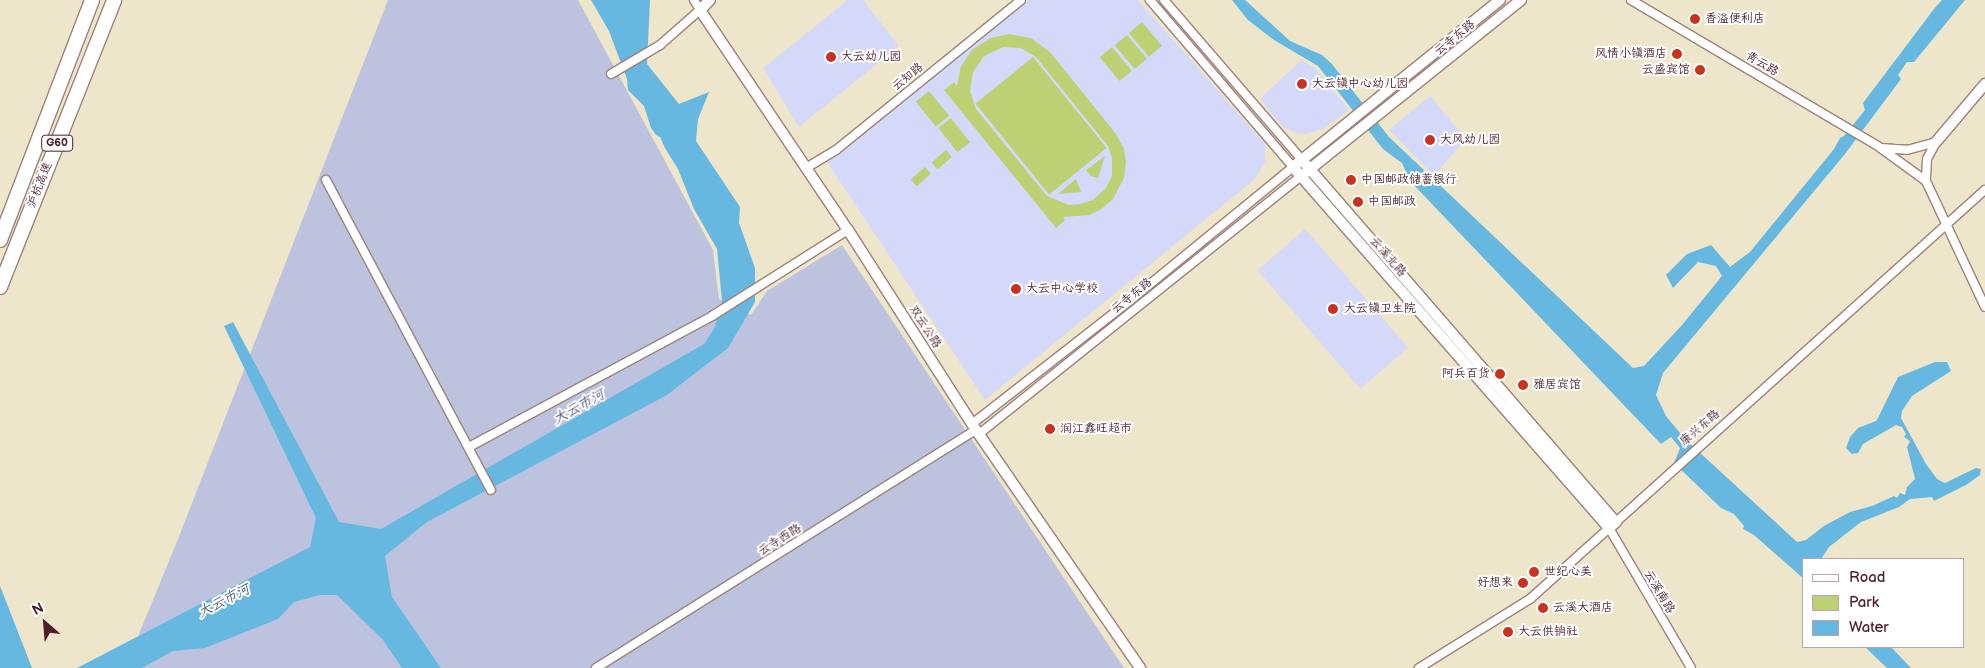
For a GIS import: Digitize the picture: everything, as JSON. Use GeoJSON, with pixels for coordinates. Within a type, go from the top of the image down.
{"type":"FeatureCollection","features":[{"type":"Feature","properties":{"kind":"highway","name":"沪杭高速"},"geometry":{"type":"LineString","coordinates":[[0,240],[92,0]]}},
{"type":"Feature","properties":{"kind":"highway","name":"沪杭高速"},"geometry":{"type":"LineString","coordinates":[[0,287],[114,0]]}},
{"type":"Feature","properties":{"kind":"street"},"geometry":{"type":"LineString","coordinates":[[694,0],[700,10]]}},
{"type":"Feature","properties":{"kind":"street"},"geometry":{"type":"LineString","coordinates":[[611,74],[660,45],[710,0]]}},
{"type":"Feature","properties":{"kind":"street","name":"云知路"},"geometry":{"type":"LineString","coordinates":[[806,168],[836,150],[1021,0]]}},
{"type":"Feature","properties":{"kind":"street","name":"云溪北路"},"geometry":{"type":"LineString","coordinates":[[1150,0],[1293,167],[1612,525]]}},
{"type":"Feature","properties":{"kind":"street","name":"云溪北路"},"geometry":{"type":"LineString","coordinates":[[1164,0],[1612,525]]}},
{"type":"Feature","properties":{"kind":"street","name":"云寺东路"},"geometry":{"type":"LineString","coordinates":[[976,429],[1140,292],[1500,0]]}},
{"type":"Feature","properties":{"kind":"street","name":"云寺东路"},"geometry":{"type":"LineString","coordinates":[[976,429],[1359,131],[1521,0]]}},
{"type":"Feature","properties":{"kind":"street","name":"青云路"},"geometry":{"type":"LineString","coordinates":[[1631,0],[1860,135],[1926,180]]}},
{"type":"Feature","properties":{"kind":"street","name":"双云公路"},"geometry":{"type":"LineString","coordinates":[[700,10],[848,230],[976,429],[1140,668]]}},
{"type":"Feature","properties":{"kind":"street"},"geometry":{"type":"LineString","coordinates":[[1985,84],[1936,142],[1927,159],[1926,180],[1945,225],[1985,307]]}},
{"type":"Feature","properties":{"kind":"street","name":"青云路"},"geometry":{"type":"LineString","coordinates":[[1881,148],[1907,150],[1936,142]]}},
{"type":"Feature","properties":{"kind":"street"},"geometry":{"type":"LineString","coordinates":[[326,180],[491,490]]}},
{"type":"Feature","properties":{"kind":"street","name":"康兴东路"},"geometry":{"type":"LineString","coordinates":[[1419,668],[1530,599],[1985,190]]}},
{"type":"Feature","properties":{"kind":"street"},"geometry":{"type":"LineString","coordinates":[[469,447],[712,316],[848,230]]}},
{"type":"Feature","properties":{"kind":"street","name":"云寺西路"},"geometry":{"type":"LineString","coordinates":[[596,668],[976,429]]}},
{"type":"Feature","properties":{"kind":"street","name":"云溪南路"},"geometry":{"type":"LineString","coordinates":[[1612,525],[1691,668]]}},
{"type":"Feature","properties":{"kind":"shaded area"},"geometry":{"type":"Polygon","coordinates":[[[388,0],[578,0],[713,250],[719,299],[751,315],[767,291],[842,245],[1124,668],[125,668],[178,539],[388,0]]]}},
{"type":"Feature","properties":{"kind":"shaded area","name":"大云幼儿园"},"geometry":{"type":"Polygon","coordinates":[[[848,0],[863,0],[899,46],[799,127],[763,68],[848,0]]]}},
{"type":"Feature","properties":{"kind":"shaded area","name":"大云中心学校"},"geometry":{"type":"Polygon","coordinates":[[[1029,0],[1138,0],[1265,144],[1265,162],[1256,178],[985,400],[827,162],[1029,0]]]}},
{"type":"Feature","properties":{"kind":"shaded area","name":"大云镇中心幼儿园"},"geometry":{"type":"Polygon","coordinates":[[[1301,60],[1315,68],[1349,110],[1323,129],[1305,134],[1295,133],[1282,126],[1260,99],[1301,60]]]}},
{"type":"Feature","properties":{"kind":"shaded area","name":"大风幼儿园"},"geometry":{"type":"Polygon","coordinates":[[[1430,96],[1463,135],[1460,146],[1434,176],[1389,130],[1430,96]]]}},
{"type":"Feature","properties":{"kind":"shaded area","name":"大云镇卫生院"},"geometry":{"type":"Polygon","coordinates":[[[1305,229],[1408,347],[1360,389],[1257,270],[1305,229]]]}},
{"type":"Feature","properties":{"kind":"green space"},"geometry":{"type":"Polygon","coordinates":[[[1142,22],[1162,46],[1149,57],[1129,33],[1142,22]]]}},
{"type":"Feature","properties":{"kind":"green space"},"geometry":{"type":"Polygon","coordinates":[[[1008,34],[1031,38],[1050,52],[1116,134],[1124,149],[1126,161],[1124,178],[1113,199],[1100,210],[1089,215],[1063,217],[1065,220],[1056,228],[944,90],[954,82],[957,86],[961,66],[973,49],[991,38],[1008,34]],[[1003,47],[984,56],[973,72],[970,91],[976,109],[1047,196],[1069,205],[1093,200],[1106,188],[1112,176],[1112,158],[1108,146],[1036,57],[1021,48],[1003,47]]]}},
{"type":"Feature","properties":{"kind":"green space"},"geometry":{"type":"Polygon","coordinates":[[[1127,35],[1147,59],[1135,69],[1115,45],[1127,35]]]}},
{"type":"Feature","properties":{"kind":"green space"},"geometry":{"type":"Polygon","coordinates":[[[1112,47],[1132,71],[1120,81],[1100,57],[1112,47]]]}},
{"type":"Feature","properties":{"kind":"green space"},"geometry":{"type":"Polygon","coordinates":[[[1033,57],[1107,148],[1049,194],[975,104],[1033,57]]]}},
{"type":"Feature","properties":{"kind":"green space"},"geometry":{"type":"Polygon","coordinates":[[[929,91],[949,116],[936,127],[916,102],[929,91]]]}},
{"type":"Feature","properties":{"kind":"green space"},"geometry":{"type":"Polygon","coordinates":[[[951,118],[970,142],[957,152],[938,128],[951,118]]]}},
{"type":"Feature","properties":{"kind":"green space"},"geometry":{"type":"Polygon","coordinates":[[[946,150],[952,157],[938,169],[932,162],[946,150]]]}},
{"type":"Feature","properties":{"kind":"green space"},"geometry":{"type":"Polygon","coordinates":[[[1105,156],[1098,178],[1091,176],[1086,170],[1105,156]]]}},
{"type":"Feature","properties":{"kind":"green space"},"geometry":{"type":"Polygon","coordinates":[[[925,167],[931,174],[917,186],[911,179],[925,167]]]}},
{"type":"Feature","properties":{"kind":"green space"},"geometry":{"type":"Polygon","coordinates":[[[1076,179],[1081,192],[1058,194],[1076,179]]]}},
{"type":"Feature","properties":{"kind":"water","name":"大云市河"},"geometry":{"type":"Polygon","coordinates":[[[591,0],[650,0],[647,64],[679,104],[709,92],[698,119],[696,141],[740,207],[739,223],[755,268],[755,302],[728,348],[667,395],[427,522],[385,556],[392,597],[441,668],[402,668],[383,640],[337,595],[320,595],[294,602],[278,619],[205,648],[173,651],[142,668],[77,668],[310,547],[316,518],[224,326],[233,322],[339,522],[381,529],[704,344],[715,327],[722,301],[717,249],[694,209],[678,169],[660,137],[651,128],[644,106],[628,90],[627,79],[609,31],[591,0]]]}},
{"type":"Feature","properties":{"kind":"water"},"geometry":{"type":"Polygon","coordinates":[[[1232,0],[1245,0],[1290,41],[1322,55],[1332,64],[1389,137],[1633,368],[1644,366],[1682,325],[1722,276],[1716,266],[1698,262],[1673,288],[1666,275],[1687,254],[1711,245],[1730,267],[1750,252],[1834,149],[1840,138],[1844,136],[1865,110],[1863,103],[1934,9],[1942,0],[1965,0],[1914,62],[1907,62],[1898,75],[1901,79],[1845,154],[1663,373],[1656,395],[1666,416],[1685,439],[1797,542],[1806,540],[1824,526],[1850,512],[1872,506],[1894,496],[1897,498],[1900,493],[1905,495],[1907,487],[1915,479],[1907,447],[1910,441],[1904,437],[1906,434],[1902,427],[1896,425],[1863,444],[1858,453],[1852,454],[1846,448],[1850,437],[1858,428],[1876,421],[1898,377],[1935,362],[1947,362],[1951,371],[1912,396],[1902,411],[1901,418],[1926,464],[1937,479],[1945,483],[1976,468],[1981,469],[1980,475],[1966,485],[1934,501],[1932,497],[1910,499],[1899,507],[1861,522],[1829,547],[1822,558],[1802,558],[1802,577],[1754,535],[1743,529],[1744,526],[1734,514],[1721,508],[1674,463],[1680,448],[1671,437],[1661,444],[1410,181],[1402,163],[1383,149],[1318,66],[1274,40],[1248,20],[1232,0]]]}},
{"type":"Feature","properties":{"kind":"water"},"geometry":{"type":"Polygon","coordinates":[[[0,586],[32,668],[0,668],[0,586]]]}},
{"type":"Feature","properties":{"kind":"water"},"geometry":{"type":"Polygon","coordinates":[[[1866,648],[1892,648],[1911,668],[1887,668],[1866,648]]]}},
{"type":"Feature","properties":{"kind":"place","name":"香溢便利店"},"geometry":{"type":"Point","coordinates":[1695,19]}},
{"type":"Feature","properties":{"kind":"place","name":"风情小镇酒店"},"geometry":{"type":"Point","coordinates":[1677,54]}},
{"type":"Feature","properties":{"kind":"place","name":"大云幼儿园"},"geometry":{"type":"Point","coordinates":[831,57]}},
{"type":"Feature","properties":{"kind":"place","name":"云盛宾馆"},"geometry":{"type":"Point","coordinates":[1700,70]}},
{"type":"Feature","properties":{"kind":"place","name":"大云镇中心幼儿园"},"geometry":{"type":"Point","coordinates":[1302,84]}},
{"type":"Feature","properties":{"kind":"place","name":"大风幼儿园"},"geometry":{"type":"Point","coordinates":[1430,140]}},
{"type":"Feature","properties":{"kind":"place","name":"中国邮政储蓄银行"},"geometry":{"type":"Point","coordinates":[1351,180]}},
{"type":"Feature","properties":{"kind":"place","name":"中国邮政"},"geometry":{"type":"Point","coordinates":[1358,202]}},
{"type":"Feature","properties":{"kind":"place","name":"大云中心学校"},"geometry":{"type":"Point","coordinates":[1016,289]}},
{"type":"Feature","properties":{"kind":"place","name":"大云镇卫生院"},"geometry":{"type":"Point","coordinates":[1333,309]}},
{"type":"Feature","properties":{"kind":"place","name":"阿兵百货"},"geometry":{"type":"Point","coordinates":[1500,374]}},
{"type":"Feature","properties":{"kind":"place","name":"雅居宾馆"},"geometry":{"type":"Point","coordinates":[1523,385]}},
{"type":"Feature","properties":{"kind":"place","name":"润江鑫旺超市"},"geometry":{"type":"Point","coordinates":[1050,429]}},
{"type":"Feature","properties":{"kind":"place","name":"世纪心美"},"geometry":{"type":"Point","coordinates":[1534,572]}},
{"type":"Feature","properties":{"kind":"place","name":"好想来"},"geometry":{"type":"Point","coordinates":[1523,583]}},
{"type":"Feature","properties":{"kind":"place","name":"云溪大酒店"},"geometry":{"type":"Point","coordinates":[1543,608]}},
{"type":"Feature","properties":{"kind":"place","name":"大云供销社"},"geometry":{"type":"Point","coordinates":[1508,632]}}]}
